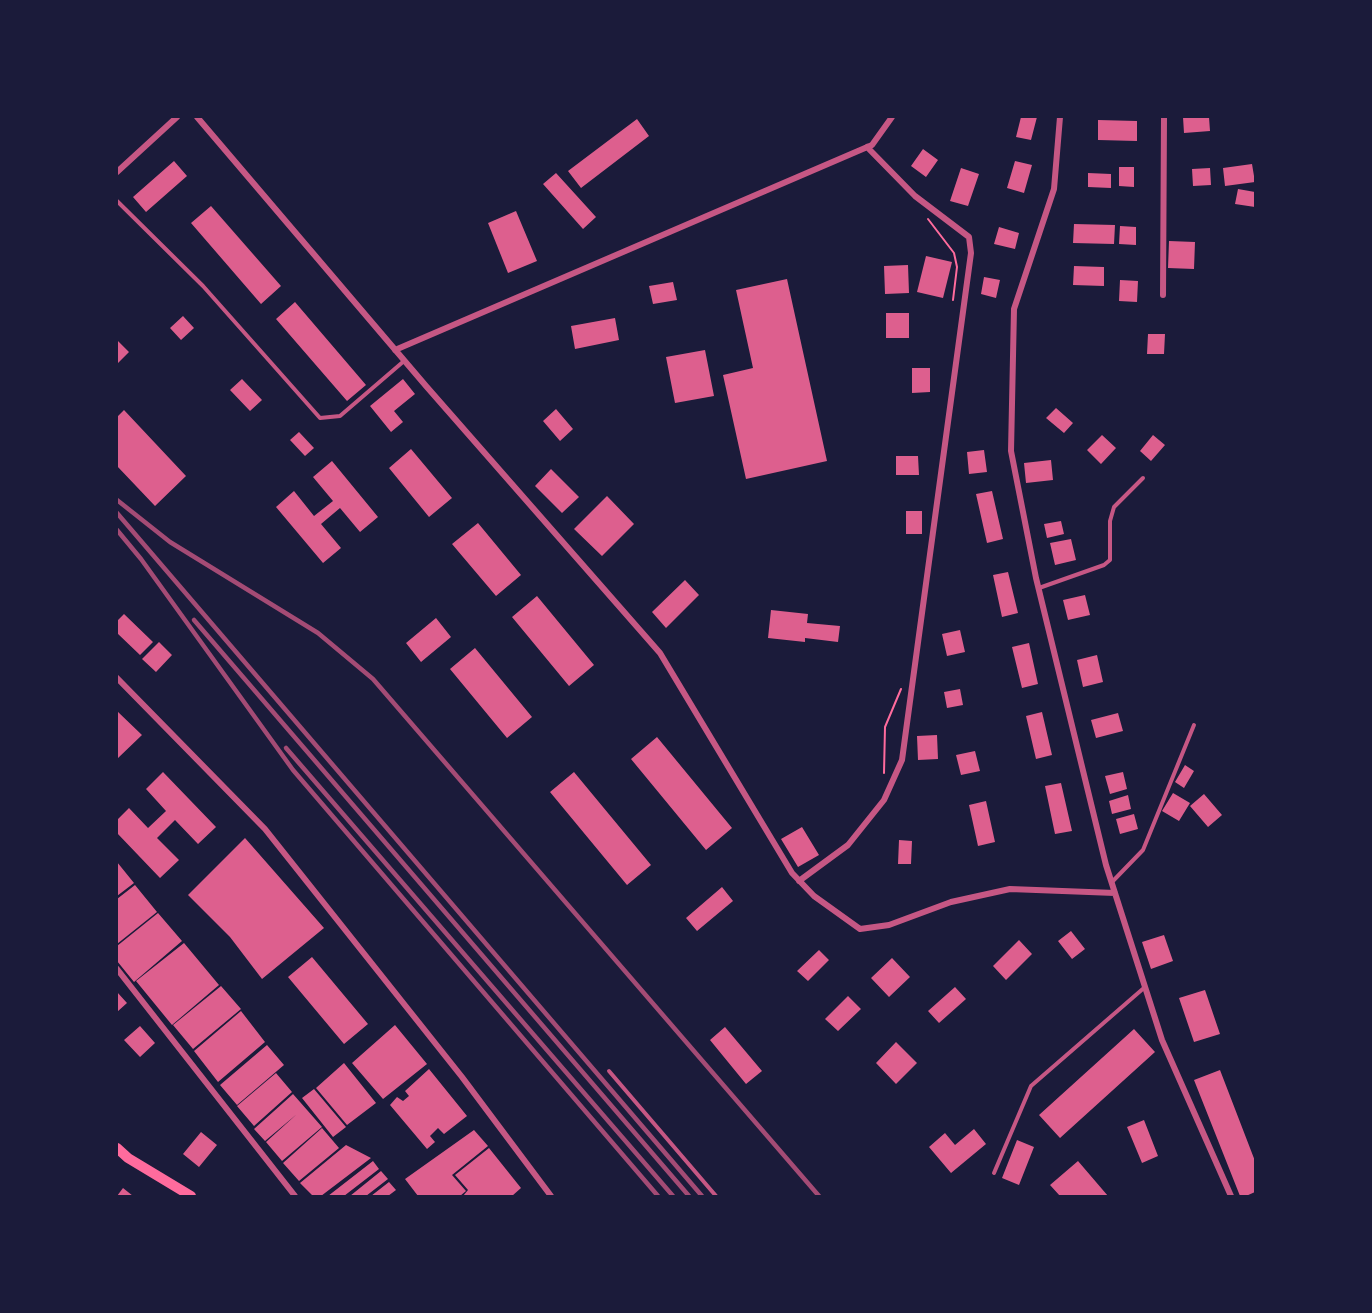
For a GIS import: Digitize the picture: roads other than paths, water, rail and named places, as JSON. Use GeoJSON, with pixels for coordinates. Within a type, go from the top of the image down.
{"type":"FeatureCollection","features":[{"type":"Feature","properties":{"kind":"main road"},"geometry":{"type":"LineString","coordinates":[[117,1148],[188,1195]]}},
{"type":"Feature","properties":{"kind":"street"},"geometry":{"type":"LineString","coordinates":[[117,172],[177,117]]}},
{"type":"Feature","properties":{"kind":"street"},"geometry":{"type":"LineString","coordinates":[[197,117],[395,350],[660,653],[792,873],[814,896],[860,929],[889,924],[951,902],[1010,889],[1115,893]]}},
{"type":"Feature","properties":{"kind":"street"},"geometry":{"type":"LineString","coordinates":[[395,350],[867,147],[892,117]]}},
{"type":"Feature","properties":{"kind":"street"},"geometry":{"type":"LineString","coordinates":[[1060,117],[1054,189],[1014,309],[1011,451],[1039,588],[1115,893],[1162,1040],[1231,1196]]}},
{"type":"Feature","properties":{"kind":"street"},"geometry":{"type":"LineString","coordinates":[[1162,295],[1164,117]]}},
{"type":"Feature","properties":{"kind":"street"},"geometry":{"type":"LineString","coordinates":[[800,881],[848,845],[884,800],[903,760],[971,253],[969,237],[915,195],[867,147]]}},
{"type":"Feature","properties":{"kind":"street"},"geometry":{"type":"LineString","coordinates":[[117,678],[264,829],[462,1077],[551,1196]]}},
{"type":"Feature","properties":{"kind":"street"},"geometry":{"type":"LineString","coordinates":[[117,969],[296,1196]]}},
{"type":"Feature","properties":{"kind":"lane"},"geometry":{"type":"LineString","coordinates":[[117,201],[203,286],[320,418],[340,416],[405,360]]}},
{"type":"Feature","properties":{"kind":"lane"},"geometry":{"type":"LineString","coordinates":[[1039,588],[1104,565],[1110,560],[1110,521],[1114,507],[1143,478]]}},
{"type":"Feature","properties":{"kind":"lane"},"geometry":{"type":"LineString","coordinates":[[1112,882],[1143,850],[1194,725]]}},
{"type":"Feature","properties":{"kind":"lane"},"geometry":{"type":"LineString","coordinates":[[994,1173],[1031,1086],[1145,987]]}},
{"type":"Feature","properties":{"kind":"lane"},"geometry":{"type":"LineString","coordinates":[[609,1071],[716,1196]]}},
{"type":"Feature","properties":{"kind":"railway"},"geometry":{"type":"LineString","coordinates":[[117,500],[170,542],[318,633],[373,679],[819,1196]]}},
{"type":"Feature","properties":{"kind":"railway"},"geometry":{"type":"LineString","coordinates":[[117,513],[702,1196]]}},
{"type":"Feature","properties":{"kind":"railway"},"geometry":{"type":"LineString","coordinates":[[117,530],[141,559],[293,770],[658,1196]]}},
{"type":"Feature","properties":{"kind":"railway"},"geometry":{"type":"LineString","coordinates":[[194,620],[689,1196]]}},
{"type":"Feature","properties":{"kind":"railway"},"geometry":{"type":"LineString","coordinates":[[286,748],[673,1196]]}}]}
